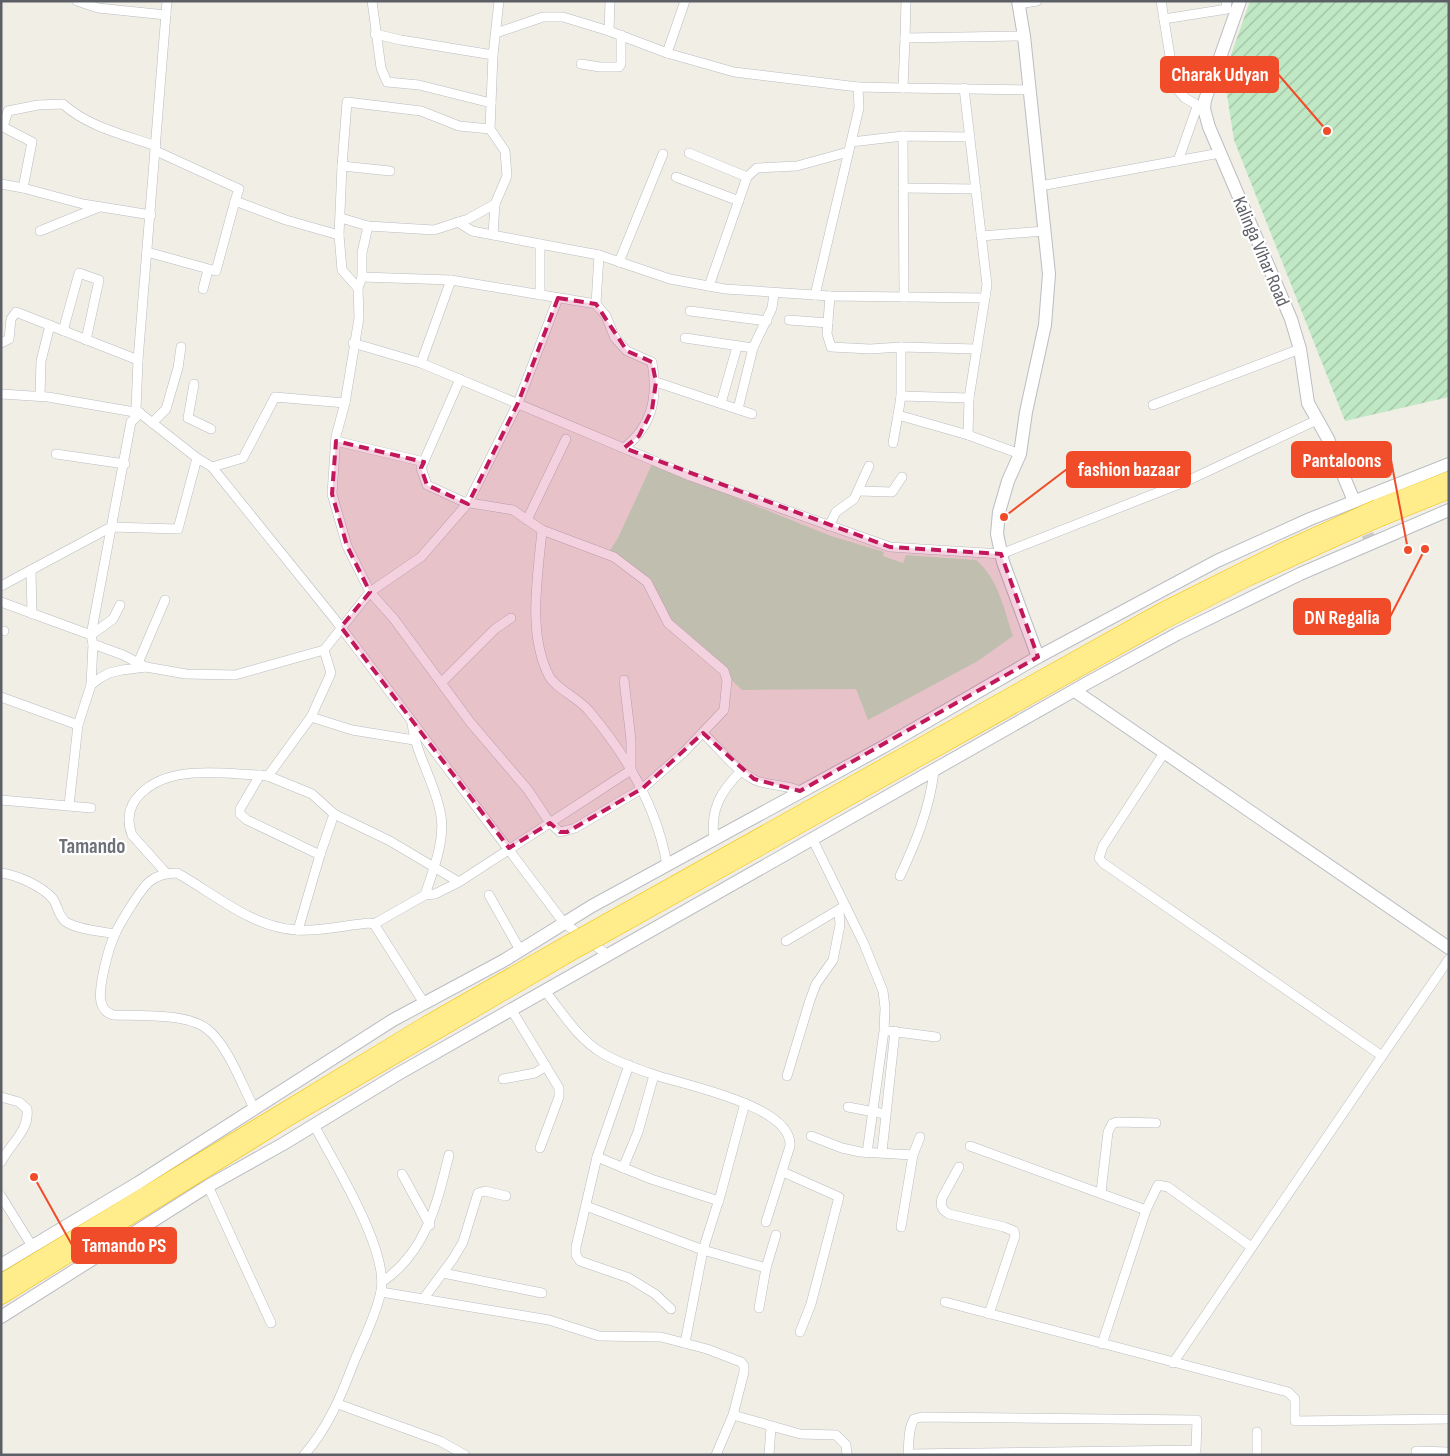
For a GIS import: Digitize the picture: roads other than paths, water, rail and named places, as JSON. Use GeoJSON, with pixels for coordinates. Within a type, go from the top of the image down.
{"type":"FeatureCollection","features":[{"type":"Feature","properties":{"kind":"highway"},"geometry":{"type":"LineString","coordinates":[[1,1282],[426,1024],[571,948],[1163,622],[1346,528],[1449,479]]}},
{"type":"Feature","properties":{"kind":"highway"},"geometry":{"type":"LineString","coordinates":[[1380,513],[1449,491]]}},
{"type":"Feature","properties":{"kind":"highway"},"geometry":{"type":"LineString","coordinates":[[1,1297],[289,1118],[571,948]]}},
{"type":"Feature","properties":{"kind":"street"},"geometry":{"type":"LineString","coordinates":[[77,1],[98,8],[166,15]]}},
{"type":"Feature","properties":{"kind":"street"},"geometry":{"type":"LineString","coordinates":[[168,1],[138,360],[136,410],[197,458],[212,466],[341,627],[564,923],[608,955]]}},
{"type":"Feature","properties":{"kind":"street"},"geometry":{"type":"LineString","coordinates":[[372,1],[381,68],[387,82],[419,85],[491,102]]}},
{"type":"Feature","properties":{"kind":"street"},"geometry":{"type":"LineString","coordinates":[[493,235],[495,204],[507,176],[505,152],[490,129],[493,55],[499,1]]}},
{"type":"Feature","properties":{"kind":"street"},"geometry":{"type":"LineString","coordinates":[[609,31],[610,1]]}},
{"type":"Feature","properties":{"kind":"street"},"geometry":{"type":"LineString","coordinates":[[666,53],[685,1]]}},
{"type":"Feature","properties":{"kind":"street"},"geometry":{"type":"LineString","coordinates":[[903,88],[906,1]]}},
{"type":"Feature","properties":{"kind":"street"},"geometry":{"type":"LineString","coordinates":[[1037,1],[1019,3],[1049,274],[1045,325],[1026,412],[1020,454],[1008,481],[999,512],[997,534],[1001,554],[1038,657]]}},
{"type":"Feature","properties":{"kind":"street"},"geometry":{"type":"LineString","coordinates":[[1161,1],[1175,88],[1200,108]]}},
{"type":"Feature","properties":{"kind":"street"},"geometry":{"type":"LineString","coordinates":[[1164,19],[1227,9],[1226,1]]}},
{"type":"Feature","properties":{"kind":"street"},"geometry":{"type":"LineString","coordinates":[[1178,161],[1205,100],[1240,1]]}},
{"type":"Feature","properties":{"kind":"street"},"geometry":{"type":"LineString","coordinates":[[496,33],[543,17],[563,17],[609,31],[666,53],[734,72],[858,87],[1030,90]]}},
{"type":"Feature","properties":{"kind":"street"},"geometry":{"type":"LineString","coordinates":[[375,34],[493,55]]}},
{"type":"Feature","properties":{"kind":"street"},"geometry":{"type":"LineString","coordinates":[[581,64],[619,67],[621,64],[621,36]]}},
{"type":"Feature","properties":{"kind":"street"},"geometry":{"type":"LineString","coordinates":[[905,38],[1024,36]]}},
{"type":"Feature","properties":{"kind":"street"},"geometry":{"type":"LineString","coordinates":[[815,295],[845,176],[848,152],[859,108],[858,87]]}},
{"type":"Feature","properties":{"kind":"street"},"geometry":{"type":"LineString","coordinates":[[964,88],[987,285],[969,398],[968,435]]}},
{"type":"Feature","properties":{"kind":"street"},"geometry":{"type":"LineString","coordinates":[[358,288],[342,270],[339,235],[347,102],[421,111],[460,126],[490,129]]}},
{"type":"Feature","properties":{"kind":"street"},"geometry":{"type":"LineString","coordinates":[[23,188],[32,142],[3,126],[8,111],[38,105],[63,104],[72,112],[90,122],[156,148],[239,189],[217,272],[203,289]]}},
{"type":"Feature","properties":{"kind":"street","name":"Kalinga Vihar Road"},"geometry":{"type":"LineString","coordinates":[[1200,108],[1291,319],[1300,349],[1308,403],[1354,501]]}},
{"type":"Feature","properties":{"kind":"street"},"geometry":{"type":"LineString","coordinates":[[851,142],[903,136],[970,137]]}},
{"type":"Feature","properties":{"kind":"street"},"geometry":{"type":"LineString","coordinates":[[903,136],[904,297]]}},
{"type":"Feature","properties":{"kind":"street"},"geometry":{"type":"LineString","coordinates":[[709,286],[747,177],[757,168],[797,166],[848,152]]}},
{"type":"Feature","properties":{"kind":"street"},"geometry":{"type":"LineString","coordinates":[[689,153],[747,177]]}},
{"type":"Feature","properties":{"kind":"street"},"geometry":{"type":"LineString","coordinates":[[1040,186],[1220,153]]}},
{"type":"Feature","properties":{"kind":"street"},"geometry":{"type":"LineString","coordinates":[[619,262],[663,154]]}},
{"type":"Feature","properties":{"kind":"street"},"geometry":{"type":"LineString","coordinates":[[342,166],[390,171]]}},
{"type":"Feature","properties":{"kind":"street"},"geometry":{"type":"LineString","coordinates":[[676,177],[739,201]]}},
{"type":"Feature","properties":{"kind":"street"},"geometry":{"type":"LineString","coordinates":[[1,184],[100,207],[151,214]]}},
{"type":"Feature","properties":{"kind":"street"},"geometry":{"type":"LineString","coordinates":[[903,188],[976,189]]}},
{"type":"Feature","properties":{"kind":"street"},"geometry":{"type":"LineString","coordinates":[[235,201],[286,220],[339,235]]}},
{"type":"Feature","properties":{"kind":"street"},"geometry":{"type":"LineString","coordinates":[[341,218],[368,226],[434,230],[458,222],[495,204]]}},
{"type":"Feature","properties":{"kind":"street"},"geometry":{"type":"LineString","coordinates":[[40,230],[100,207]]}},
{"type":"Feature","properties":{"kind":"street"},"geometry":{"type":"LineString","coordinates":[[458,222],[472,231],[599,256],[670,279],[709,286],[774,294],[985,298]]}},
{"type":"Feature","properties":{"kind":"street"},"geometry":{"type":"LineString","coordinates":[[368,226],[362,253],[362,277],[358,288],[359,318],[336,441],[332,494],[347,546],[370,592],[394,619],[470,722],[528,790],[550,823],[560,832],[567,832],[643,788],[703,733],[724,710],[726,680],[724,671],[668,623],[647,582],[614,557],[542,530],[513,510],[468,503],[427,485],[422,468],[460,379]]}},
{"type":"Feature","properties":{"kind":"street"},"geometry":{"type":"LineString","coordinates":[[981,236],[1045,231]]}},
{"type":"Feature","properties":{"kind":"street"},"geometry":{"type":"LineString","coordinates":[[540,244],[540,295]]}},
{"type":"Feature","properties":{"kind":"street"},"geometry":{"type":"LineString","coordinates":[[147,252],[217,272]]}},
{"type":"Feature","properties":{"kind":"street"},"geometry":{"type":"LineString","coordinates":[[596,304],[599,256]]}},
{"type":"Feature","properties":{"kind":"street"},"geometry":{"type":"LineString","coordinates":[[63,331],[79,273],[99,280],[86,340]]}},
{"type":"Feature","properties":{"kind":"street"},"geometry":{"type":"LineString","coordinates":[[362,277],[451,280],[596,304],[606,316],[615,338],[627,351],[652,362],[656,382],[652,410],[639,436],[624,448]]}},
{"type":"Feature","properties":{"kind":"street"},"geometry":{"type":"LineString","coordinates":[[421,364],[451,280]]}},
{"type":"Feature","properties":{"kind":"street"},"geometry":{"type":"LineString","coordinates":[[738,409],[753,348],[772,308],[774,294]]}},
{"type":"Feature","properties":{"kind":"street"},"geometry":{"type":"LineString","coordinates":[[830,296],[829,344],[834,348],[976,349]]}},
{"type":"Feature","properties":{"kind":"street"},"geometry":{"type":"LineString","coordinates":[[1,602],[92,639],[142,665],[186,674],[235,675],[324,650],[370,592],[421,557],[468,503],[518,403],[558,298]]}},
{"type":"Feature","properties":{"kind":"street"},"geometry":{"type":"LineString","coordinates":[[690,310],[766,321]]}},
{"type":"Feature","properties":{"kind":"street"},"geometry":{"type":"LineString","coordinates":[[1,343],[9,339],[11,319],[16,312],[138,360]]}},
{"type":"Feature","properties":{"kind":"street"},"geometry":{"type":"LineString","coordinates":[[789,320],[828,323]]}},
{"type":"Feature","properties":{"kind":"street"},"geometry":{"type":"LineString","coordinates":[[40,396],[41,361],[50,325]]}},
{"type":"Feature","properties":{"kind":"street"},"geometry":{"type":"LineString","coordinates":[[685,338],[753,348]]}},
{"type":"Feature","properties":{"kind":"street"},"geometry":{"type":"LineString","coordinates":[[354,344],[421,364],[690,476],[890,547],[1001,554],[1187,481],[1317,420]]}},
{"type":"Feature","properties":{"kind":"street"},"geometry":{"type":"LineString","coordinates":[[152,423],[166,409],[182,347]]}},
{"type":"Feature","properties":{"kind":"street"},"geometry":{"type":"LineString","coordinates":[[721,403],[737,347]]}},
{"type":"Feature","properties":{"kind":"street"},"geometry":{"type":"LineString","coordinates":[[893,443],[901,396],[901,347]]}},
{"type":"Feature","properties":{"kind":"street"},"geometry":{"type":"LineString","coordinates":[[1153,405],[1300,349]]}},
{"type":"Feature","properties":{"kind":"street"},"geometry":{"type":"LineString","coordinates":[[656,382],[752,414]]}},
{"type":"Feature","properties":{"kind":"street"},"geometry":{"type":"LineString","coordinates":[[194,384],[188,418],[211,429]]}},
{"type":"Feature","properties":{"kind":"street"},"geometry":{"type":"LineString","coordinates":[[1,394],[40,396],[140,413]]}},
{"type":"Feature","properties":{"kind":"street"},"geometry":{"type":"LineString","coordinates":[[901,396],[969,398]]}},
{"type":"Feature","properties":{"kind":"street"},"geometry":{"type":"LineString","coordinates":[[212,466],[243,458],[275,397],[344,403]]}},
{"type":"Feature","properties":{"kind":"street"},"geometry":{"type":"LineString","coordinates":[[69,805],[78,725],[91,685],[92,639],[111,527],[125,464],[131,422],[140,413]]}},
{"type":"Feature","properties":{"kind":"street"},"geometry":{"type":"LineString","coordinates":[[898,416],[968,435],[1020,454]]}},
{"type":"Feature","properties":{"kind":"street"},"geometry":{"type":"LineString","coordinates":[[527,520],[566,439]]}},
{"type":"Feature","properties":{"kind":"street"},"geometry":{"type":"LineString","coordinates":[[336,441],[424,462]]}},
{"type":"Feature","properties":{"kind":"street"},"geometry":{"type":"LineString","coordinates":[[56,454],[125,464]]}},
{"type":"Feature","properties":{"kind":"street"},"geometry":{"type":"LineString","coordinates":[[1,586],[111,527],[178,529],[197,458]]}},
{"type":"Feature","properties":{"kind":"street"},"geometry":{"type":"LineString","coordinates":[[1,1265],[138,1183],[332,1057],[424,1003],[714,838],[883,747],[1038,657],[1218,561],[1354,501],[1449,464]]}},
{"type":"Feature","properties":{"kind":"street"},"geometry":{"type":"LineString","coordinates":[[829,526],[835,514],[851,504],[869,466]]}},
{"type":"Feature","properties":{"kind":"street"},"geometry":{"type":"LineString","coordinates":[[858,491],[892,492],[902,476]]}},
{"type":"Feature","properties":{"kind":"street"},"geometry":{"type":"LineString","coordinates":[[1,1317],[208,1186],[545,990],[1177,634],[1300,574],[1449,510]]}},
{"type":"Feature","properties":{"kind":"street"},"geometry":{"type":"LineString","coordinates":[[542,530],[534,622],[550,678],[588,709],[643,788],[660,832],[666,865]]}},
{"type":"Feature","properties":{"kind":"street"},"geometry":{"type":"LineString","coordinates":[[31,570],[32,614]]}},
{"type":"Feature","properties":{"kind":"street"},"geometry":{"type":"LineString","coordinates":[[142,665],[164,600]]}},
{"type":"Feature","properties":{"kind":"street"},"geometry":{"type":"LineString","coordinates":[[92,639],[113,619],[120,605]]}},
{"type":"Feature","properties":{"kind":"street"},"geometry":{"type":"LineString","coordinates":[[442,682],[495,629],[511,618]]}},
{"type":"Feature","properties":{"kind":"street"},"geometry":{"type":"LineString","coordinates":[[320,855],[243,818],[240,809],[311,717],[331,673],[324,650]]}},
{"type":"Feature","properties":{"kind":"street"},"geometry":{"type":"LineString","coordinates":[[91,685],[108,672],[142,665]]}},
{"type":"Feature","properties":{"kind":"street"},"geometry":{"type":"LineString","coordinates":[[624,680],[631,740],[631,770]]}},
{"type":"Feature","properties":{"kind":"street"},"geometry":{"type":"LineString","coordinates":[[1075,691],[1448,944]]}},
{"type":"Feature","properties":{"kind":"street"},"geometry":{"type":"LineString","coordinates":[[1,696],[78,725]]}},
{"type":"Feature","properties":{"kind":"street"},"geometry":{"type":"LineString","coordinates":[[311,717],[352,730],[414,740]]}},
{"type":"Feature","properties":{"kind":"street"},"geometry":{"type":"LineString","coordinates":[[412,723],[414,740],[441,815],[442,829],[435,867],[425,895]]}},
{"type":"Feature","properties":{"kind":"street"},"geometry":{"type":"LineString","coordinates":[[703,733],[741,771],[761,782],[777,783],[800,791]]}},
{"type":"Feature","properties":{"kind":"street"},"geometry":{"type":"LineString","coordinates":[[1164,753],[1103,846],[1099,858],[1128,882],[1382,1056]]}},
{"type":"Feature","properties":{"kind":"street"},"geometry":{"type":"LineString","coordinates":[[374,924],[425,895],[435,894],[459,882],[631,770]]}},
{"type":"Feature","properties":{"kind":"street"},"geometry":{"type":"LineString","coordinates":[[714,838],[713,827],[716,802],[729,782],[741,771]]}},
{"type":"Feature","properties":{"kind":"street"},"geometry":{"type":"LineString","coordinates":[[900,876],[919,835],[932,791],[934,772]]}},
{"type":"Feature","properties":{"kind":"street"},"geometry":{"type":"LineString","coordinates":[[166,873],[132,835],[129,828],[131,806],[143,790],[171,776],[197,773],[264,776],[312,794],[334,814],[390,841],[459,882]]}},
{"type":"Feature","properties":{"kind":"street"},"geometry":{"type":"LineString","coordinates":[[1,800],[91,808]]}},
{"type":"Feature","properties":{"kind":"street"},"geometry":{"type":"LineString","coordinates":[[298,930],[334,814]]}},
{"type":"Feature","properties":{"kind":"street"},"geometry":{"type":"LineString","coordinates":[[813,840],[842,907],[864,944],[883,991],[885,1008],[884,1031],[868,1153]]}},
{"type":"Feature","properties":{"kind":"street"},"geometry":{"type":"LineString","coordinates":[[1,873],[21,879],[47,894],[53,899],[60,916],[66,922],[88,929],[115,934]]}},
{"type":"Feature","properties":{"kind":"street"},"geometry":{"type":"LineString","coordinates":[[254,1108],[218,1040],[206,1027],[179,1019],[113,1015],[106,1012],[100,999],[108,955],[115,934],[147,883],[166,873],[177,873],[237,910],[262,922],[298,930],[369,922],[374,924],[424,1003]]}},
{"type":"Feature","properties":{"kind":"street"},"geometry":{"type":"LineString","coordinates":[[489,895],[520,950]]}},
{"type":"Feature","properties":{"kind":"street"},"geometry":{"type":"LineString","coordinates":[[786,941],[842,907]]}},
{"type":"Feature","properties":{"kind":"street"},"geometry":{"type":"LineString","coordinates":[[788,1076],[816,984],[833,960],[842,907]]}},
{"type":"Feature","properties":{"kind":"street"},"geometry":{"type":"LineString","coordinates":[[1173,1363],[1250,1246],[1449,959]]}},
{"type":"Feature","properties":{"kind":"street"},"geometry":{"type":"LineString","coordinates":[[545,990],[589,1044],[602,1053],[654,1075],[745,1103],[774,1119],[787,1130],[790,1138],[783,1172],[766,1222]]}},
{"type":"Feature","properties":{"kind":"street"},"geometry":{"type":"LineString","coordinates":[[511,1010],[559,1088],[540,1148]]}},
{"type":"Feature","properties":{"kind":"street"},"geometry":{"type":"LineString","coordinates":[[884,1031],[936,1037]]}},
{"type":"Feature","properties":{"kind":"street"},"geometry":{"type":"LineString","coordinates":[[882,1152],[895,1031]]}},
{"type":"Feature","properties":{"kind":"street"},"geometry":{"type":"LineString","coordinates":[[629,1065],[597,1157],[576,1247],[576,1255],[580,1261],[629,1278],[655,1294],[670,1309]]}},
{"type":"Feature","properties":{"kind":"street"},"geometry":{"type":"LineString","coordinates":[[503,1079],[535,1073],[546,1066]]}},
{"type":"Feature","properties":{"kind":"street"},"geometry":{"type":"LineString","coordinates":[[623,1168],[638,1132],[654,1075]]}},
{"type":"Feature","properties":{"kind":"street"},"geometry":{"type":"LineString","coordinates":[[1,1097],[19,1102],[27,1109],[28,1118],[25,1127],[1,1162]]}},
{"type":"Feature","properties":{"kind":"street"},"geometry":{"type":"LineString","coordinates":[[685,1343],[703,1250],[719,1201],[745,1103]]}},
{"type":"Feature","properties":{"kind":"street"},"geometry":{"type":"LineString","coordinates":[[848,1107],[873,1114],[885,1114]]}},
{"type":"Feature","properties":{"kind":"street"},"geometry":{"type":"LineString","coordinates":[[1101,1192],[1108,1132],[1112,1124],[1117,1122],[1156,1123]]}},
{"type":"Feature","properties":{"kind":"street"},"geometry":{"type":"LineString","coordinates":[[304,1455],[316,1442],[338,1404],[381,1292],[382,1282],[378,1255],[363,1218],[314,1125]]}},
{"type":"Feature","properties":{"kind":"street"},"geometry":{"type":"LineString","coordinates":[[811,1136],[842,1148],[868,1153],[882,1152],[913,1156]]}},
{"type":"Feature","properties":{"kind":"street"},"geometry":{"type":"LineString","coordinates":[[901,1227],[913,1156],[920,1137]]}},
{"type":"Feature","properties":{"kind":"street"},"geometry":{"type":"LineString","coordinates":[[970,1146],[1101,1192],[1146,1210]]}},
{"type":"Feature","properties":{"kind":"street"},"geometry":{"type":"LineString","coordinates":[[382,1282],[394,1273],[411,1255],[430,1224],[449,1156]]}},
{"type":"Feature","properties":{"kind":"street"},"geometry":{"type":"LineString","coordinates":[[597,1157],[651,1179],[719,1201]]}},
{"type":"Feature","properties":{"kind":"street"},"geometry":{"type":"LineString","coordinates":[[959,1167],[940,1203],[943,1210],[949,1214],[1004,1227],[1014,1231],[1015,1236],[988,1314]]}},
{"type":"Feature","properties":{"kind":"street"},"geometry":{"type":"LineString","coordinates":[[783,1172],[839,1197],[811,1304],[800,1332]]}},
{"type":"Feature","properties":{"kind":"street"},"geometry":{"type":"LineString","coordinates":[[402,1174],[430,1224]]}},
{"type":"Feature","properties":{"kind":"street"},"geometry":{"type":"LineString","coordinates":[[1102,1344],[1154,1188],[1163,1184],[1250,1246]]}},
{"type":"Feature","properties":{"kind":"street"},"geometry":{"type":"LineString","coordinates":[[208,1186],[271,1323]]}},
{"type":"Feature","properties":{"kind":"street"},"geometry":{"type":"LineString","coordinates":[[424,1298],[463,1242],[478,1193],[485,1191],[506,1196]]}},
{"type":"Feature","properties":{"kind":"street"},"geometry":{"type":"LineString","coordinates":[[1,1196],[32,1246]]}},
{"type":"Feature","properties":{"kind":"street"},"geometry":{"type":"LineString","coordinates":[[586,1206],[703,1250],[766,1268]]}},
{"type":"Feature","properties":{"kind":"street"},"geometry":{"type":"LineString","coordinates":[[759,1308],[766,1268],[776,1235]]}},
{"type":"Feature","properties":{"kind":"street"},"geometry":{"type":"LineString","coordinates":[[443,1273],[542,1293]]}},
{"type":"Feature","properties":{"kind":"street"},"geometry":{"type":"LineString","coordinates":[[381,1292],[549,1320],[599,1336],[646,1335],[685,1343],[730,1356],[744,1366],[733,1415],[716,1455]]}},
{"type":"Feature","properties":{"kind":"street"},"geometry":{"type":"LineString","coordinates":[[946,1302],[1288,1392],[1294,1399],[1296,1421],[1449,1419]]}},
{"type":"Feature","properties":{"kind":"street"},"geometry":{"type":"LineString","coordinates":[[338,1404],[440,1441],[465,1455]]}},
{"type":"Feature","properties":{"kind":"street"},"geometry":{"type":"LineString","coordinates":[[733,1415],[800,1434],[836,1435],[846,1446],[848,1455]]}},
{"type":"Feature","properties":{"kind":"street"},"geometry":{"type":"LineString","coordinates":[[922,1417],[1197,1420],[1196,1452],[908,1455],[911,1424],[914,1419],[922,1417]]}},
{"type":"Feature","properties":{"kind":"street"},"geometry":{"type":"LineString","coordinates":[[770,1427],[770,1455]]}},
{"type":"Feature","properties":{"kind":"street"},"geometry":{"type":"LineString","coordinates":[[1257,1432],[1257,1455]]}},
{"type":"Feature","properties":{"kind":"street"},"geometry":{"type":"LineString","coordinates":[[1416,1451],[1449,1452]]}},
{"type":"Feature","properties":{"kind":"tunnel"},"geometry":{"type":"LineString","coordinates":[[1354,501],[1371,543]]}},
{"type":"Feature","properties":{"kind":"place","name":"Charak Udyan"},"geometry":{"type":"Point","coordinates":[1327,131]}},
{"type":"Feature","properties":{"kind":"place","name":"fashion bazaar"},"geometry":{"type":"Point","coordinates":[1004,517]}},
{"type":"Feature","properties":{"kind":"place","name":"DN Regalia"},"geometry":{"type":"Point","coordinates":[1425,549]}},
{"type":"Feature","properties":{"kind":"place","name":"Pantaloons"},"geometry":{"type":"Point","coordinates":[1408,550]}},
{"type":"Feature","properties":{"kind":"place","name":"Tamando PS"},"geometry":{"type":"Point","coordinates":[34,1177]}},
{"type":"Feature","properties":{"kind":"district","name":"Tamando"},"geometry":{"type":"Point","coordinates":[92,846]}}]}
